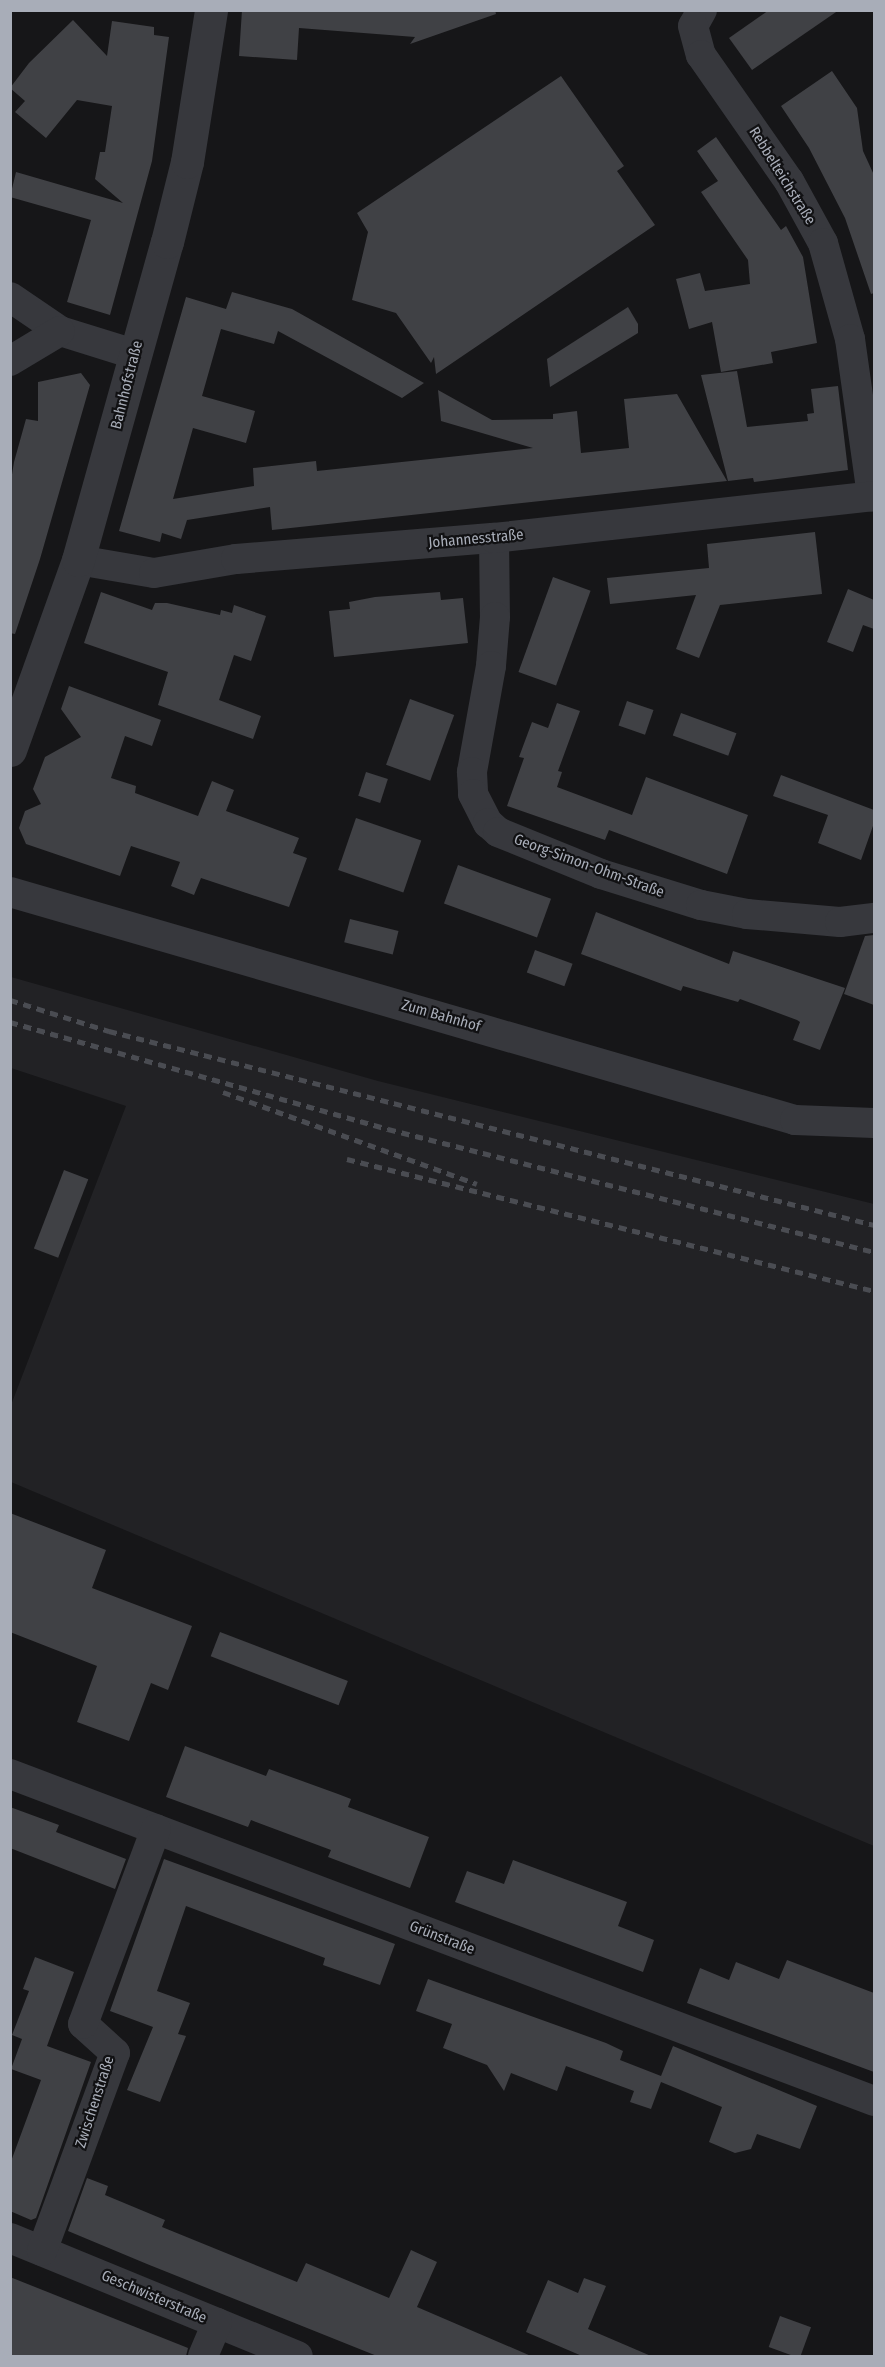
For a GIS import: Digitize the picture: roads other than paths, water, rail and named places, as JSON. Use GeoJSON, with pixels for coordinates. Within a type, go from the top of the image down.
{"type":"FeatureCollection","features":[{"type":"Feature","properties":{"kind":"street","name":"Bahnhofstraße"},"geometry":{"type":"LineString","coordinates":[[10,750],[78,561],[187,162],[211,10]]}},
{"type":"Feature","properties":{"kind":"street","name":"Rebbelteichstraße"},"geometry":{"type":"LineString","coordinates":[[702,10],[693,26],[701,55],[789,181],[823,243],[849,339],[873,496]]}},
{"type":"Feature","properties":{"kind":"street"},"geometry":{"type":"LineString","coordinates":[[10,297],[60,331],[134,354]]}},
{"type":"Feature","properties":{"kind":"street"},"geometry":{"type":"LineString","coordinates":[[10,361],[60,331]]}},
{"type":"Feature","properties":{"kind":"street","name":"Johannesstraße"},"geometry":{"type":"LineString","coordinates":[[78,561],[154,573],[236,559],[494,538],[873,496]]}},
{"type":"Feature","properties":{"kind":"street","name":"Georg-Simon-Ohm-Straße"},"geometry":{"type":"LineString","coordinates":[[494,538],[492,646],[472,772],[473,794],[488,823],[498,832],[601,874],[701,904],[747,914],[840,922],[874,918]]}},
{"type":"Feature","properties":{"kind":"street","name":"Zum Bahnhof"},"geometry":{"type":"LineString","coordinates":[[10,892],[795,1120],[874,1122]]}},
{"type":"Feature","properties":{"kind":"street","name":"Grünstraße"},"geometry":{"type":"LineString","coordinates":[[10,1774],[874,2101]]}},
{"type":"Feature","properties":{"kind":"street","name":"Zwischenstraße"},"geometry":{"type":"LineString","coordinates":[[42,2251],[115,2053],[83,2024],[156,1829]]}},
{"type":"Feature","properties":{"kind":"street","name":"Geschwisterstraße"},"geometry":{"type":"LineString","coordinates":[[10,2238],[298,2356]]}},
{"type":"Feature","properties":{"kind":"street"},"geometry":{"type":"LineString","coordinates":[[203,2356],[217,2323]]}},
{"type":"Feature","properties":{"kind":"railway"},"geometry":{"type":"LineString","coordinates":[[10,1000],[109,1031],[874,1225]]}},
{"type":"Feature","properties":{"kind":"railway"},"geometry":{"type":"LineString","coordinates":[[10,1022],[388,1129],[874,1252]]}},
{"type":"Feature","properties":{"kind":"railway"},"geometry":{"type":"LineString","coordinates":[[223,1092],[477,1184]]}},
{"type":"Feature","properties":{"kind":"railway"},"geometry":{"type":"LineString","coordinates":[[347,1159],[874,1291]]}}]}
